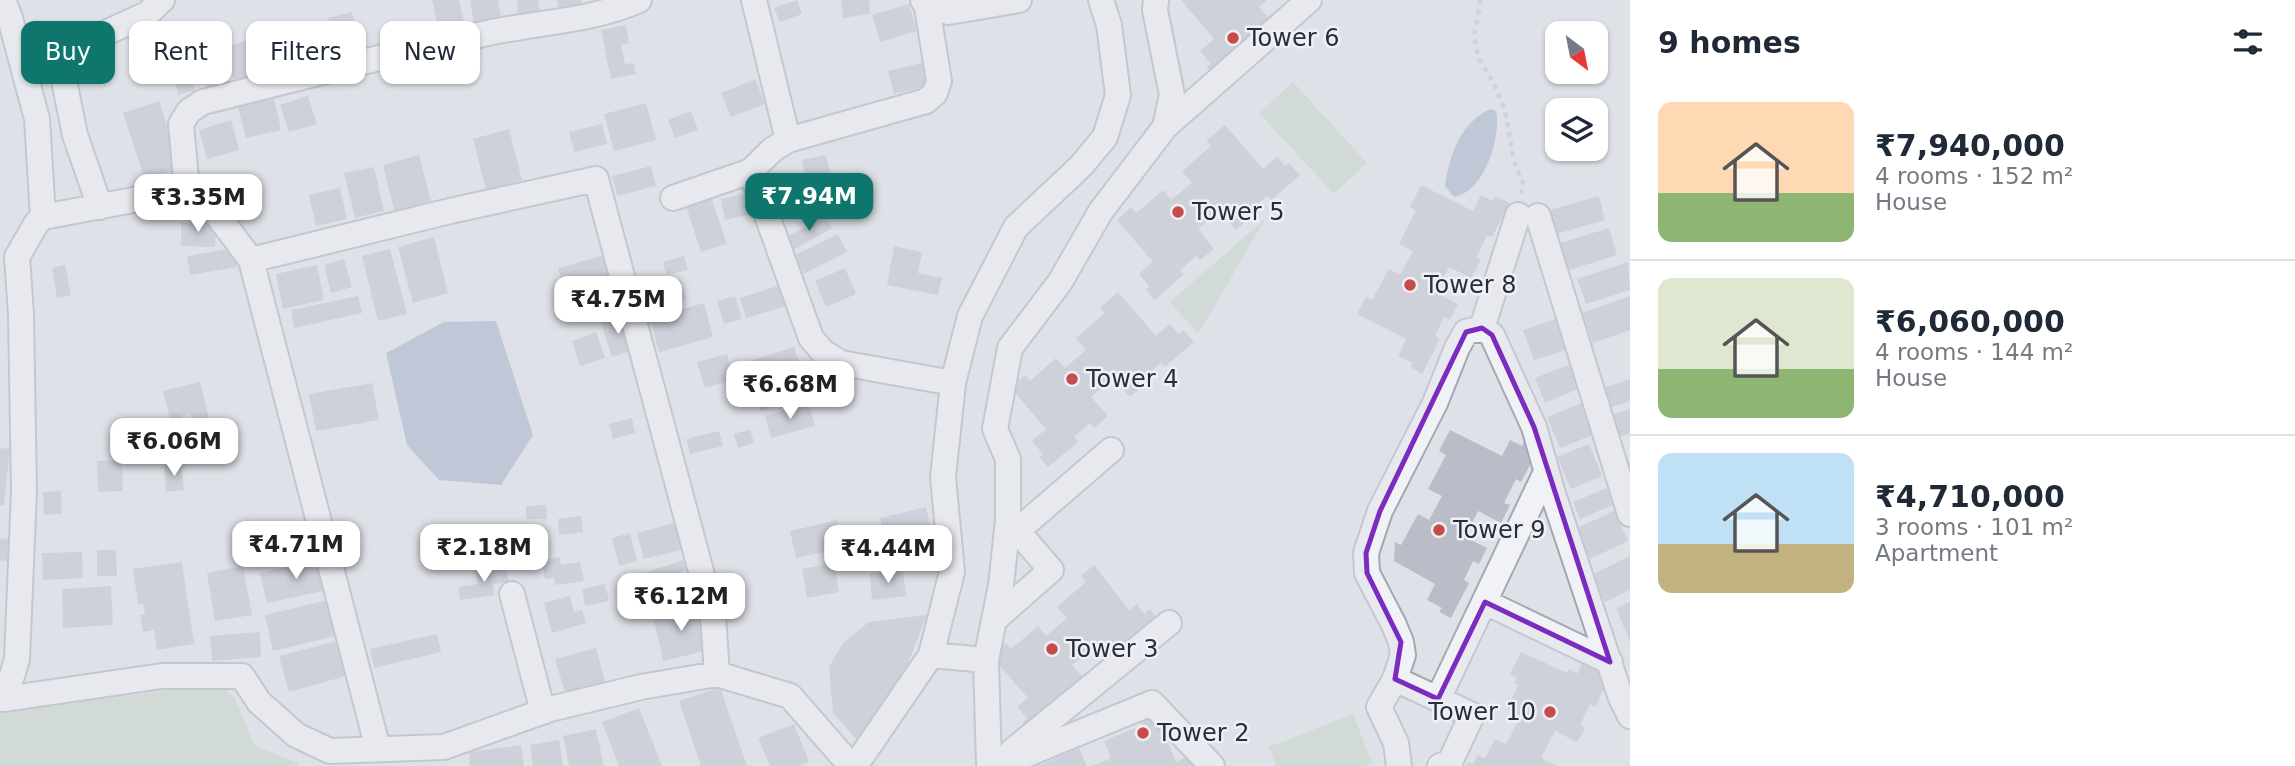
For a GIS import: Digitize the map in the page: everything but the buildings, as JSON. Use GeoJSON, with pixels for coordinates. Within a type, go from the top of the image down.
{"type":"FeatureCollection","features":[{"type":"Feature","properties":{"kind":"street"},"geometry":{"type":"LineString","coordinates":[[3,0],[37,119],[43,217]]}},
{"type":"Feature","properties":{"kind":"street"},"geometry":{"type":"LineString","coordinates":[[100,207],[75,135],[62,71],[99,36],[148,14],[162,0]]}},
{"type":"Feature","properties":{"kind":"street"},"geometry":{"type":"LineString","coordinates":[[188,201],[181,124],[189,111],[202,102],[485,33],[587,16],[621,8],[639,0]]}},
{"type":"Feature","properties":{"kind":"street"},"geometry":{"type":"LineString","coordinates":[[754,0],[788,140]]}},
{"type":"Feature","properties":{"kind":"street"},"geometry":{"type":"LineString","coordinates":[[925,3],[949,12],[1019,0]]}},
{"type":"Feature","properties":{"kind":"street"},"geometry":{"type":"LineString","coordinates":[[378,748],[251,260],[213,209],[168,196],[149,197],[43,217],[36,223],[8,259],[20,314],[24,491],[17,659],[2,699],[162,676],[242,676],[259,702],[296,735],[330,751],[378,748],[417,750],[446,757],[543,712],[641,687],[717,674],[790,696],[853,766],[931,655],[951,572],[943,477],[953,383],[970,316],[1016,228],[1081,166],[1105,137],[1118,95],[1110,24],[1101,0]]}},
{"type":"Feature","properties":{"kind":"street"},"geometry":{"type":"LineString","coordinates":[[1156,0],[1155,10],[1172,95],[1165,127]]}},
{"type":"Feature","properties":{"kind":"street"},"geometry":{"type":"LineString","coordinates":[[994,766],[986,660],[1012,526],[1008,459],[995,429],[1010,348],[1060,282],[1101,211],[1165,127],[1309,0]]}},
{"type":"Feature","properties":{"kind":"street"},"geometry":{"type":"LineString","coordinates":[[673,198],[751,171],[772,150],[788,140],[926,102],[935,93],[939,81],[925,3]]}},
{"type":"Feature","properties":{"kind":"street"},"geometry":{"type":"LineString","coordinates":[[751,171],[811,338],[823,352],[841,363],[953,383]]}},
{"type":"Feature","properties":{"kind":"street"},"geometry":{"type":"LineString","coordinates":[[251,260],[596,179],[713,617],[717,674]]}},
{"type":"Feature","properties":{"kind":"street"},"geometry":{"type":"LineString","coordinates":[[1482,328],[1528,215]]}},
{"type":"Feature","properties":{"kind":"street"},"geometry":{"type":"LineString","coordinates":[[1528,215],[1630,514]]}},
{"type":"Feature","properties":{"kind":"street"},"geometry":{"type":"LineString","coordinates":[[1399,766],[1396,743],[1379,707],[1395,679],[1403,655],[1401,642],[1367,573],[1366,553],[1380,511],[1435,403],[1457,348],[1466,332],[1482,328],[1492,335],[1534,427],[1546,472],[1621,698],[1630,716]]}},
{"type":"Feature","properties":{"kind":"street"},"geometry":{"type":"LineString","coordinates":[[1012,526],[1111,450]]}},
{"type":"Feature","properties":{"kind":"street"},"geometry":{"type":"LineString","coordinates":[[1438,699],[1546,472]]}},
{"type":"Feature","properties":{"kind":"street"},"geometry":{"type":"LineString","coordinates":[[994,620],[1051,570],[1012,526]]}},
{"type":"Feature","properties":{"kind":"street"},"geometry":{"type":"LineString","coordinates":[[512,594],[543,712]]}},
{"type":"Feature","properties":{"kind":"street"},"geometry":{"type":"LineString","coordinates":[[1485,602],[1610,662]]}},
{"type":"Feature","properties":{"kind":"street"},"geometry":{"type":"LineString","coordinates":[[994,766],[1168,623]]}},
{"type":"Feature","properties":{"kind":"street"},"geometry":{"type":"LineString","coordinates":[[931,655],[986,660]]}},
{"type":"Feature","properties":{"kind":"street"},"geometry":{"type":"LineString","coordinates":[[1395,679],[1472,715],[1450,762],[1440,766]]}},
{"type":"Feature","properties":{"kind":"street"},"geometry":{"type":"LineString","coordinates":[[994,766],[1152,703],[1212,766]]}},
{"type":"Feature","properties":{"kind":"path"},"geometry":{"type":"LineString","coordinates":[[1481,0],[1474,35],[1478,57],[1506,110],[1514,161],[1522,183],[1528,215]]}},
{"type":"Feature","properties":{"kind":"highlighted area"},"geometry":{"type":"Polygon","coordinates":[[[1482,328],[1492,335],[1534,427],[1610,662],[1485,602],[1438,699],[1395,679],[1401,642],[1367,573],[1366,553],[1380,511],[1466,332],[1482,328]]]}},
{"type":"Feature","properties":{"kind":"green space"},"geometry":{"type":"Polygon","coordinates":[[[1293,82],[1367,163],[1334,194],[1259,113],[1293,82]]]}},
{"type":"Feature","properties":{"kind":"green space"},"geometry":{"type":"Polygon","coordinates":[[[1266,218],[1198,334],[1170,302],[1266,218]]]}},
{"type":"Feature","properties":{"kind":"green space"},"geometry":{"type":"Polygon","coordinates":[[[194,687],[224,687],[235,699],[255,746],[298,763],[298,766],[0,766],[0,712],[194,687]]]}},
{"type":"Feature","properties":{"kind":"green space"},"geometry":{"type":"Polygon","coordinates":[[[1353,714],[1372,763],[1364,766],[1276,766],[1269,747],[1353,714]]]}},
{"type":"Feature","properties":{"kind":"water"},"geometry":{"type":"Polygon","coordinates":[[[1491,109],[1496,111],[1497,122],[1489,162],[1474,185],[1465,193],[1454,197],[1445,186],[1453,152],[1464,131],[1491,109]]]}},
{"type":"Feature","properties":{"kind":"water"},"geometry":{"type":"Polygon","coordinates":[[[496,321],[533,435],[501,485],[439,480],[407,445],[386,353],[444,322],[496,321]]]}},
{"type":"Feature","properties":{"kind":"place","name":"Tower 6"},"geometry":{"type":"Point","coordinates":[1233,38]}},
{"type":"Feature","properties":{"kind":"place","name":"Tower 5"},"geometry":{"type":"Point","coordinates":[1178,212]}},
{"type":"Feature","properties":{"kind":"place","name":"Tower 8"},"geometry":{"type":"Point","coordinates":[1410,285]}},
{"type":"Feature","properties":{"kind":"place","name":"Tower 4"},"geometry":{"type":"Point","coordinates":[1072,379]}},
{"type":"Feature","properties":{"kind":"place","name":"Tower 9"},"geometry":{"type":"Point","coordinates":[1439,530]}},
{"type":"Feature","properties":{"kind":"place","name":"Tower 3"},"geometry":{"type":"Point","coordinates":[1052,649]}},
{"type":"Feature","properties":{"kind":"place","name":"Tower 10"},"geometry":{"type":"Point","coordinates":[1550,712]}},
{"type":"Feature","properties":{"kind":"place","name":"Tower 2"},"geometry":{"type":"Point","coordinates":[1143,733]}}]}
